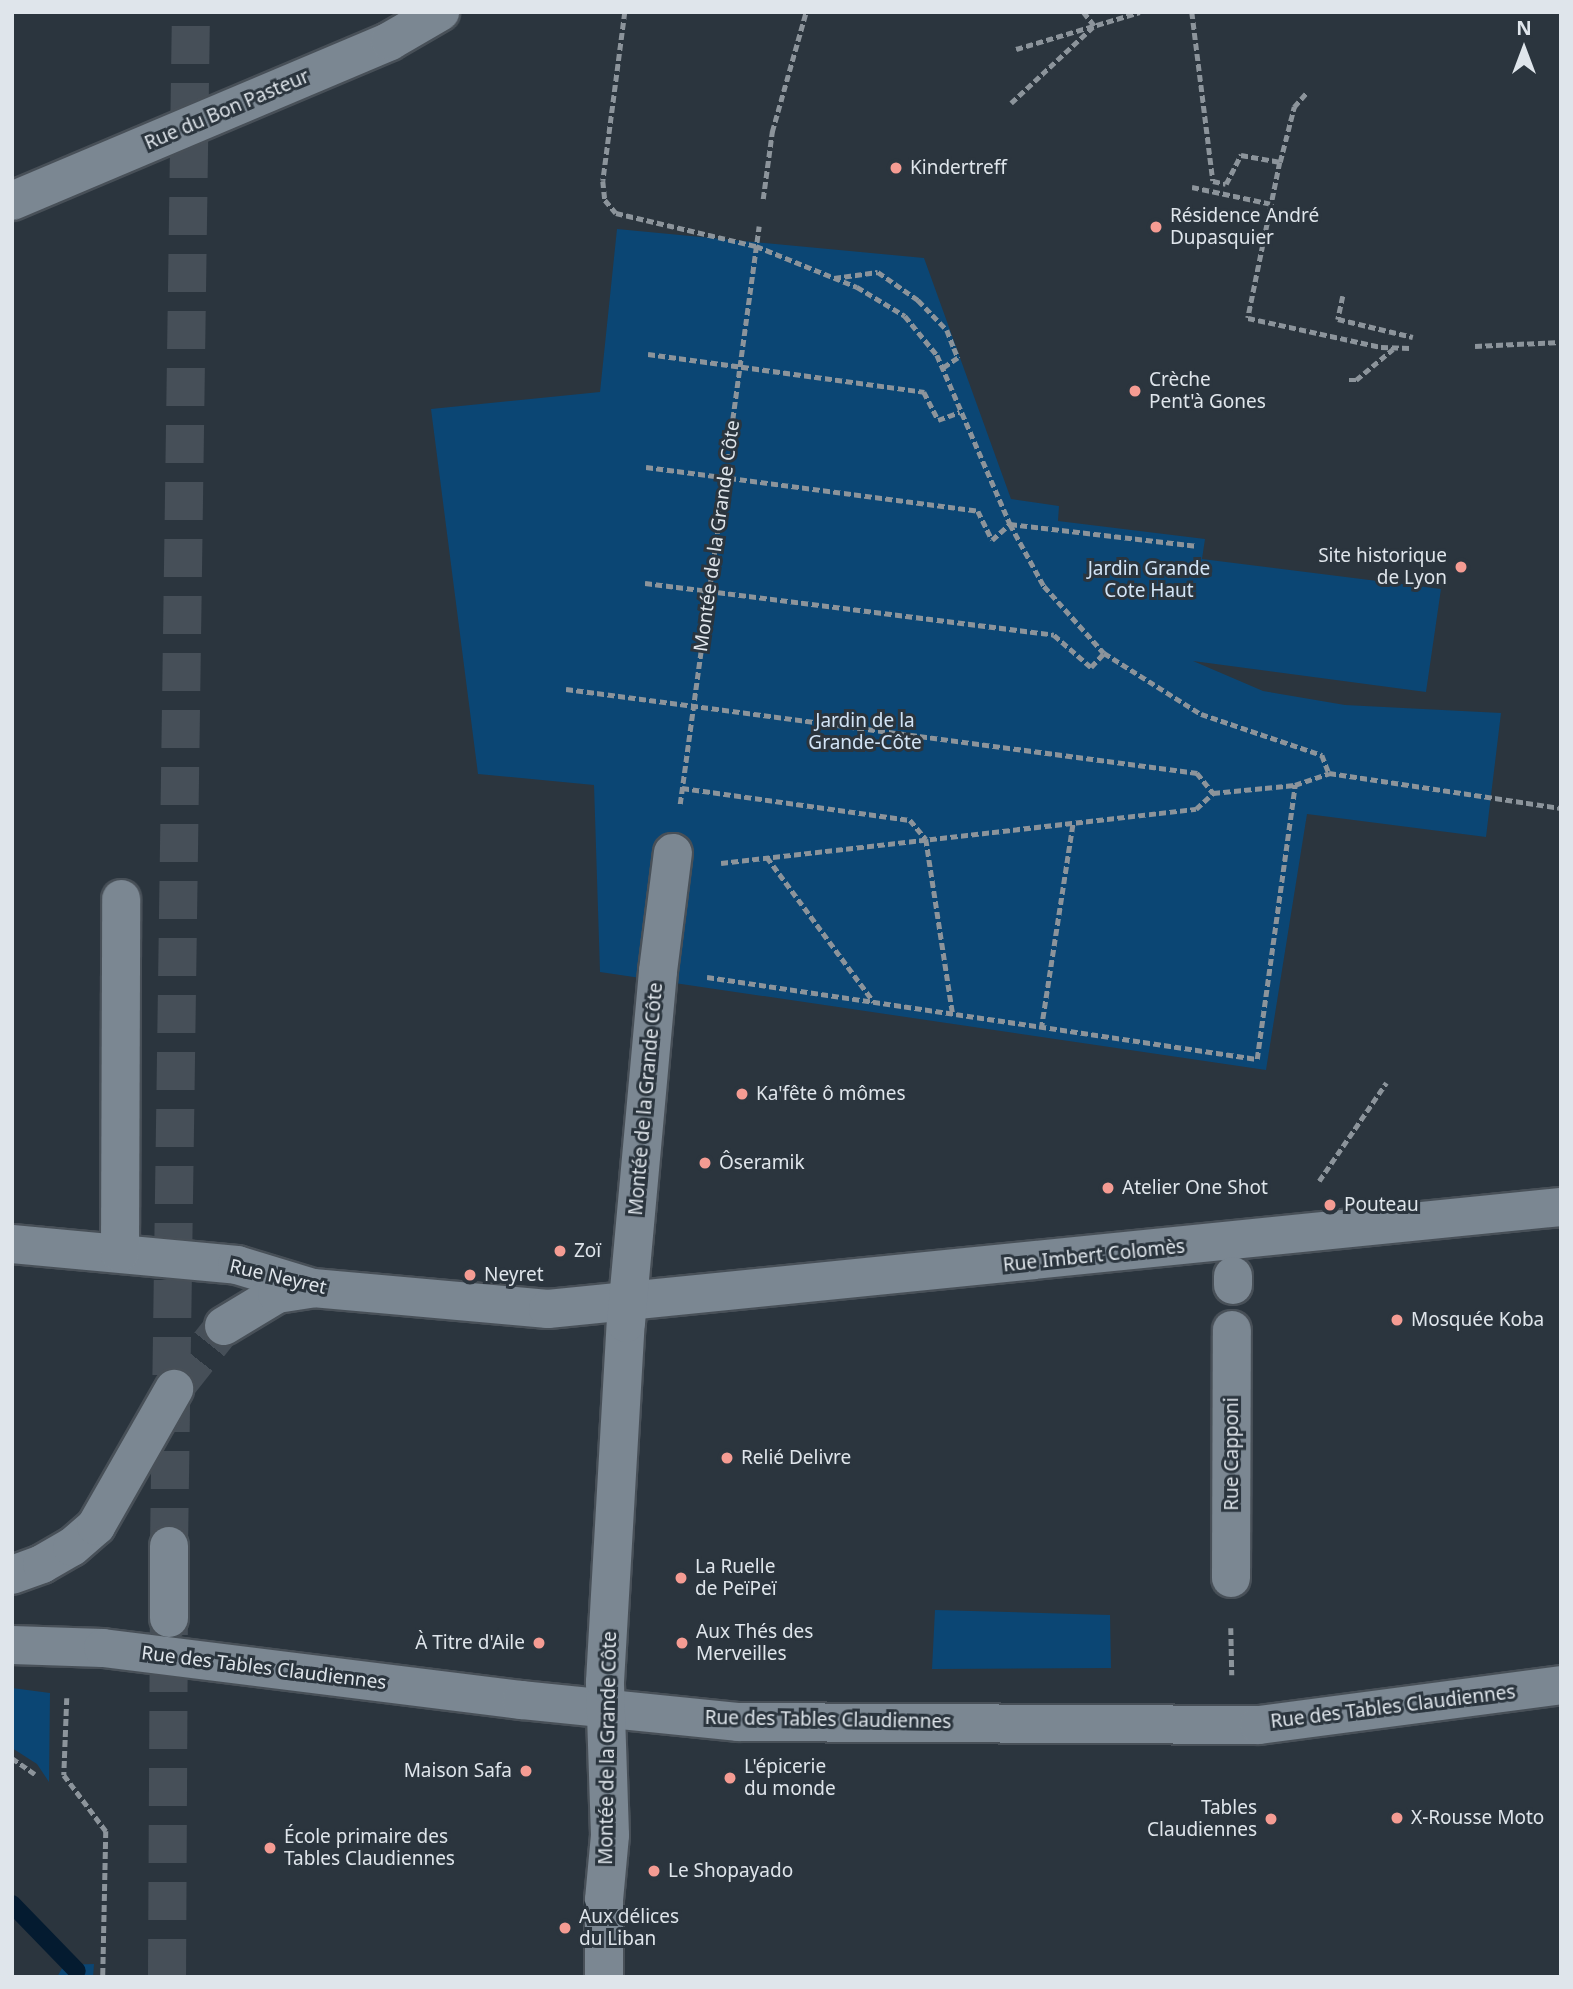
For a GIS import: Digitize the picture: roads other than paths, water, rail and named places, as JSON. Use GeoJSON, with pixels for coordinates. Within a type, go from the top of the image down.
{"type":"FeatureCollection","features":[{"type":"Feature","properties":{"kind":"street","name":"Rue du Bon Pasteur"},"geometry":{"type":"LineString","coordinates":[[12,201],[390,41],[440,12]]}},
{"type":"Feature","properties":{"kind":"street","name":"Montée de la Grande Côte"},"geometry":{"type":"LineString","coordinates":[[604,1977],[604,1900],[610,1835],[606,1708],[628,1303],[658,971],[672,861]]}},
{"type":"Feature","properties":{"kind":"street"},"geometry":{"type":"LineString","coordinates":[[120,1253],[121,899]]}},
{"type":"Feature","properties":{"kind":"street","name":"Rue Imbert Colomès"},"geometry":{"type":"LineString","coordinates":[[628,1303],[1561,1208]]}},
{"type":"Feature","properties":{"kind":"street","name":"Rue Neyret"},"geometry":{"type":"LineString","coordinates":[[12,1244],[237,1265],[313,1288],[548,1309],[628,1303]]}},
{"type":"Feature","properties":{"kind":"street"},"geometry":{"type":"LineString","coordinates":[[224,1326],[277,1294],[313,1288]]}},
{"type":"Feature","properties":{"kind":"street","name":"Rue Capponi"},"geometry":{"type":"LineString","coordinates":[[1231,1578],[1232,1330]]}},
{"type":"Feature","properties":{"kind":"street"},"geometry":{"type":"LineString","coordinates":[[12,1575],[62,1553],[96,1526],[174,1389]]}},
{"type":"Feature","properties":{"kind":"street"},"geometry":{"type":"LineString","coordinates":[[169,1546],[169,1618]]}},
{"type":"Feature","properties":{"kind":"street","name":"Rue des Tables Claudiennes"},"geometry":{"type":"LineString","coordinates":[[12,1644],[103,1648],[738,1722],[1259,1725],[1561,1685]]}},
{"type":"Feature","properties":{"kind":"waterway"},"geometry":{"type":"LineString","coordinates":[[12,1904],[77,1971]]}},
{"type":"Feature","properties":{"kind":"tunnel"},"geometry":{"type":"LineString","coordinates":[[169,1546],[191,12]]}},
{"type":"Feature","properties":{"kind":"tunnel"},"geometry":{"type":"LineString","coordinates":[[174,1389],[224,1326]]}},
{"type":"Feature","properties":{"kind":"tunnel"},"geometry":{"type":"LineString","coordinates":[[167,1977],[169,1622]]}},
{"type":"Feature","properties":{"kind":"place","name":"Kindertreff"},"geometry":{"type":"Point","coordinates":[896,168]}},
{"type":"Feature","properties":{"kind":"place","name":"Résidence André Dupasquier"},"geometry":{"type":"Point","coordinates":[1156,227]}},
{"type":"Feature","properties":{"kind":"place","name":"Crèche Pent'à Gones"},"geometry":{"type":"Point","coordinates":[1135,391]}},
{"type":"Feature","properties":{"kind":"place","name":"Site historique de Lyon"},"geometry":{"type":"Point","coordinates":[1461,567]}},
{"type":"Feature","properties":{"kind":"place","name":"Ka'fête ô mômes"},"geometry":{"type":"Point","coordinates":[742,1094]}},
{"type":"Feature","properties":{"kind":"place","name":"Ôseramik"},"geometry":{"type":"Point","coordinates":[705,1163]}},
{"type":"Feature","properties":{"kind":"place","name":"Atelier One Shot"},"geometry":{"type":"Point","coordinates":[1108,1188]}},
{"type":"Feature","properties":{"kind":"place","name":"Pouteau"},"geometry":{"type":"Point","coordinates":[1330,1205]}},
{"type":"Feature","properties":{"kind":"place","name":"Zoï"},"geometry":{"type":"Point","coordinates":[560,1251]}},
{"type":"Feature","properties":{"kind":"place","name":"Neyret"},"geometry":{"type":"Point","coordinates":[470,1275]}},
{"type":"Feature","properties":{"kind":"place","name":"Mosquée Koba"},"geometry":{"type":"Point","coordinates":[1397,1320]}},
{"type":"Feature","properties":{"kind":"place","name":"Relié Delivre"},"geometry":{"type":"Point","coordinates":[727,1458]}},
{"type":"Feature","properties":{"kind":"place","name":"La Ruelle de PeïPeï"},"geometry":{"type":"Point","coordinates":[681,1578]}},
{"type":"Feature","properties":{"kind":"place","name":"À Titre d'Aile"},"geometry":{"type":"Point","coordinates":[539,1643]}},
{"type":"Feature","properties":{"kind":"place","name":"Aux Thés des Merveilles"},"geometry":{"type":"Point","coordinates":[682,1643]}},
{"type":"Feature","properties":{"kind":"place","name":"Maison Safa"},"geometry":{"type":"Point","coordinates":[526,1771]}},
{"type":"Feature","properties":{"kind":"place","name":"L'épicerie du monde"},"geometry":{"type":"Point","coordinates":[730,1778]}},
{"type":"Feature","properties":{"kind":"place","name":"X-Rousse Moto"},"geometry":{"type":"Point","coordinates":[1397,1818]}},
{"type":"Feature","properties":{"kind":"place","name":"Tables Claudiennes"},"geometry":{"type":"Point","coordinates":[1271,1819]}},
{"type":"Feature","properties":{"kind":"place","name":"École primaire des Tables Claudiennes"},"geometry":{"type":"Point","coordinates":[270,1848]}},
{"type":"Feature","properties":{"kind":"place","name":"Le Shopayado"},"geometry":{"type":"Point","coordinates":[654,1871]}},
{"type":"Feature","properties":{"kind":"place","name":"Aux délices du Liban"},"geometry":{"type":"Point","coordinates":[565,1928]}},
{"type":"Feature","properties":{"kind":"park label","name":"Jardin Grande Cote Haut"},"geometry":{"type":"Point","coordinates":[1149,580]}},
{"type":"Feature","properties":{"kind":"park label","name":"Jardin de la Grande-Côte"},"geometry":{"type":"Point","coordinates":[865,732]}}]}
